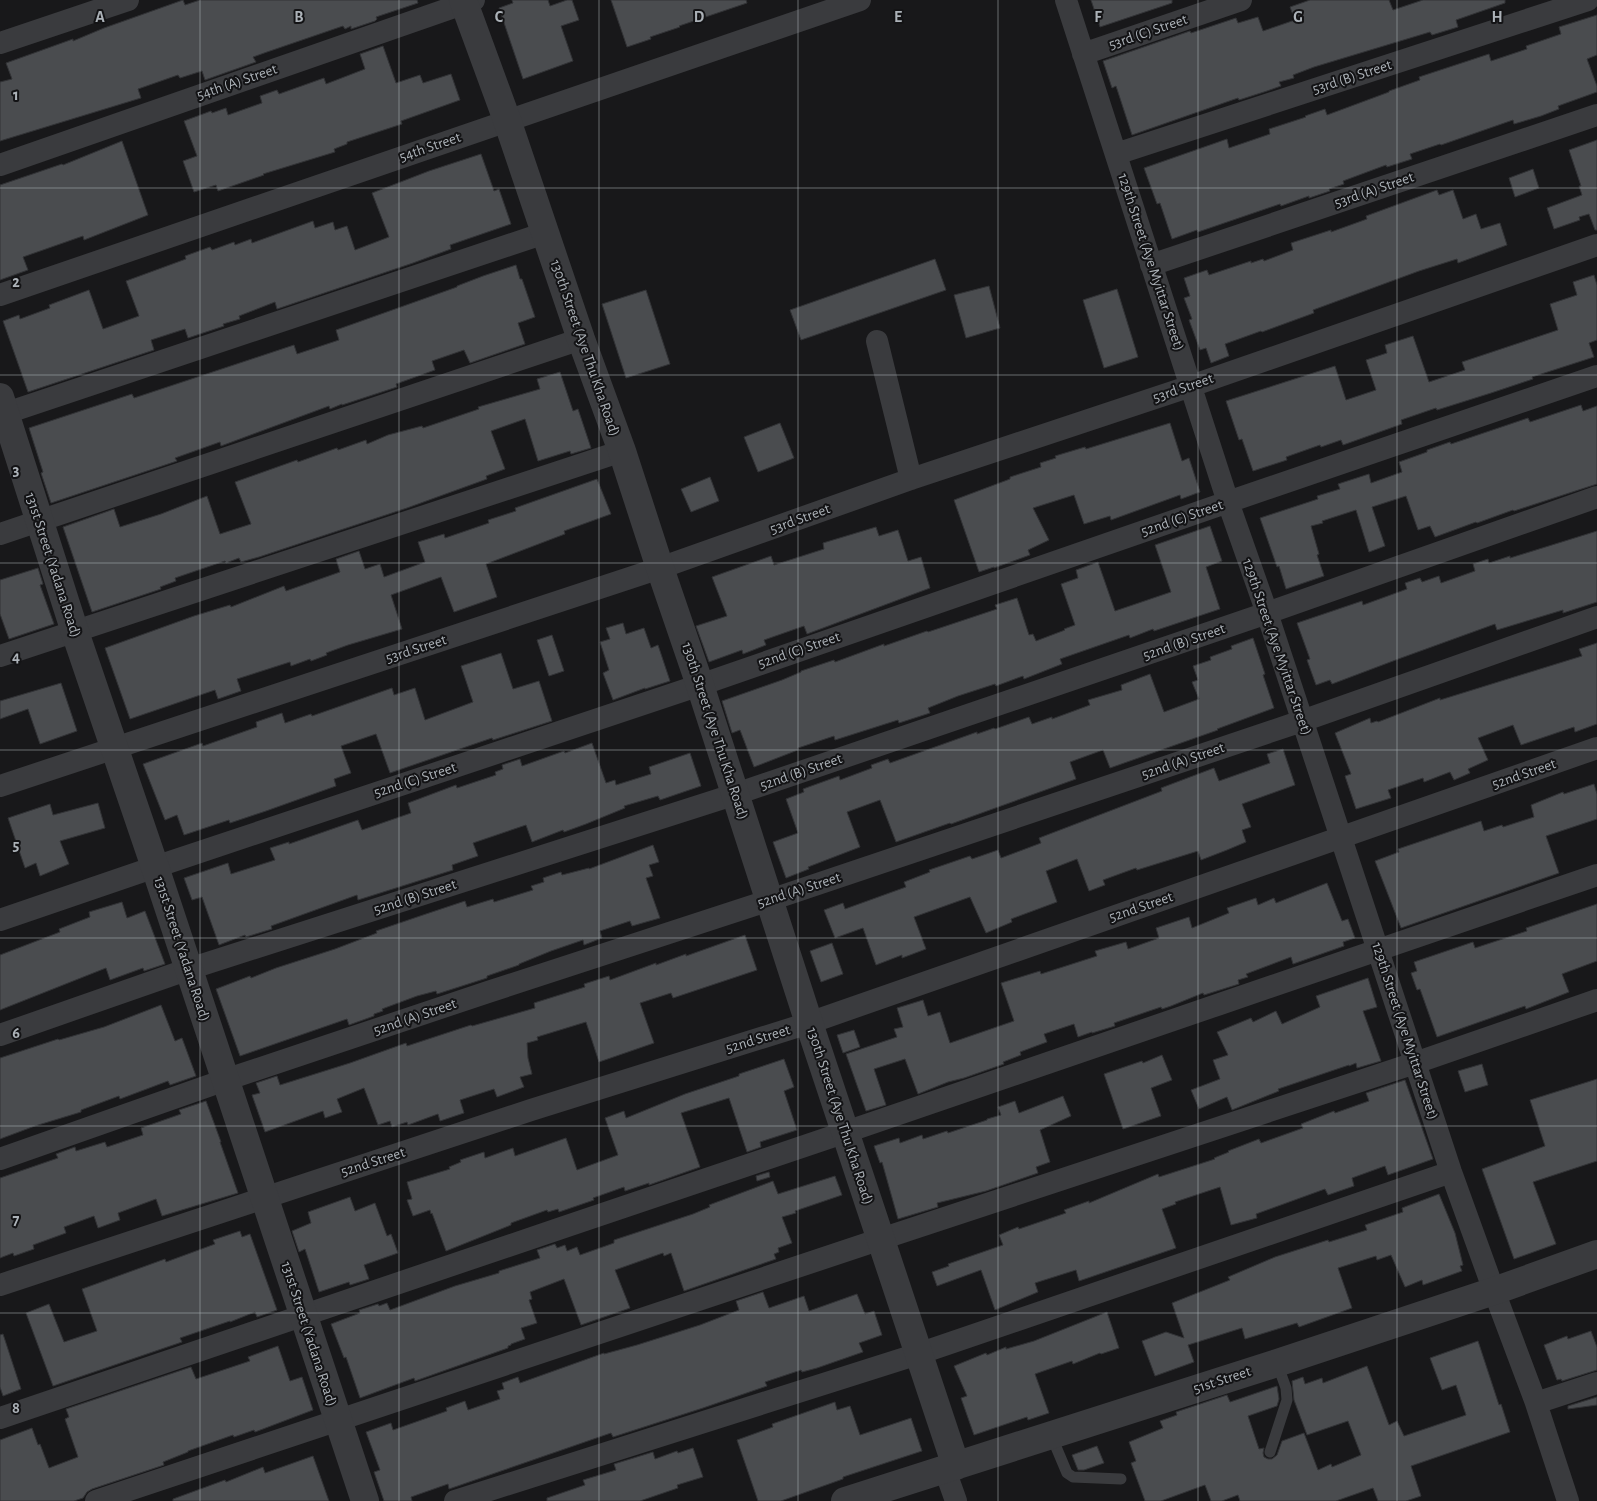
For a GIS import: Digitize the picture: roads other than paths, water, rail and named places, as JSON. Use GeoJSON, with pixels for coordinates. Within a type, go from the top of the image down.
{"type":"FeatureCollection","features":[{"type":"Feature","properties":{"kind":"street"},"geometry":{"type":"LineString","coordinates":[[0,43],[128,0]]}},
{"type":"Feature","properties":{"kind":"street","name":"54th Street"},"geometry":{"type":"LineString","coordinates":[[0,294],[860,0]]}},
{"type":"Feature","properties":{"kind":"street","name":"129th Street (Aye Myittar Street)"},"geometry":{"type":"LineString","coordinates":[[1066,0],[1228,502],[1267,613],[1451,1172],[1536,1403],[1562,1499]]}},
{"type":"Feature","properties":{"kind":"street","name":"53rd (C) Street"},"geometry":{"type":"LineString","coordinates":[[1083,54],[1241,0]]}},
{"type":"Feature","properties":{"kind":"street","name":"53rd (B) Street"},"geometry":{"type":"LineString","coordinates":[[1116,154],[1588,0]]}},
{"type":"Feature","properties":{"kind":"street","name":"130th Street (Aye Thu Kha Road)"},"geometry":{"type":"LineString","coordinates":[[467,1],[581,339],[622,451],[736,794],[918,1354],[951,1468]]}},
{"type":"Feature","properties":{"kind":"street","name":"54th (A) Street"},"geometry":{"type":"LineString","coordinates":[[0,165],[467,1]]}},
{"type":"Feature","properties":{"kind":"street","name":"53rd (A) Street"},"geometry":{"type":"LineString","coordinates":[[1151,265],[1597,114]]}},
{"type":"Feature","properties":{"kind":"street"},"geometry":{"type":"LineString","coordinates":[[2,409],[545,233]]}},
{"type":"Feature","properties":{"kind":"street","name":"53rd Street"},"geometry":{"type":"LineString","coordinates":[[0,786],[660,568],[911,479],[1191,386],[1597,244]]}},
{"type":"Feature","properties":{"kind":"street"},"geometry":{"type":"LineString","coordinates":[[0,534],[581,339]]}},
{"type":"Feature","properties":{"kind":"street"},"geometry":{"type":"LineString","coordinates":[[877,340],[911,479]]}},
{"type":"Feature","properties":{"kind":"street","name":"52nd (C) Street"},"geometry":{"type":"LineString","coordinates":[[0,920],[700,685],[1597,376]]}},
{"type":"Feature","properties":{"kind":"street","name":"131st Street (Yadana Road)"},"geometry":{"type":"LineString","coordinates":[[2,409],[365,1501]]}},
{"type":"Feature","properties":{"kind":"street"},"geometry":{"type":"LineString","coordinates":[[0,656],[622,451]]}},
{"type":"Feature","properties":{"kind":"street","name":"52nd (B) Street"},"geometry":{"type":"LineString","coordinates":[[0,1035],[189,969],[736,794],[1267,613],[1597,497]]}},
{"type":"Feature","properties":{"kind":"street","name":"52nd (A) Street"},"geometry":{"type":"LineString","coordinates":[[0,1158],[225,1080],[770,900],[1302,721],[1597,617]]}},
{"type":"Feature","properties":{"kind":"street","name":"52nd Street"},"geometry":{"type":"LineString","coordinates":[[0,1285],[531,1110],[809,1023],[1597,748]]}},
{"type":"Feature","properties":{"kind":"street"},"geometry":{"type":"LineString","coordinates":[[0,1418],[1597,876]]}},
{"type":"Feature","properties":{"kind":"street"},"geometry":{"type":"LineString","coordinates":[[96,1501],[1415,1063],[1597,1000]]}},
{"type":"Feature","properties":{"kind":"street"},"geometry":{"type":"LineString","coordinates":[[455,1501],[918,1354],[1451,1172]]}},
{"type":"Feature","properties":{"kind":"street","name":"51st Street"},"geometry":{"type":"LineString","coordinates":[[845,1501],[1494,1292],[1597,1254]]}},
{"type":"Feature","properties":{"kind":"street"},"geometry":{"type":"LineString","coordinates":[[1536,1403],[1597,1383]]}},
{"type":"Feature","properties":{"kind":"street"},"geometry":{"type":"LineString","coordinates":[[951,1468],[956,1501]]}},
{"type":"Feature","properties":{"kind":"lane"},"geometry":{"type":"LineString","coordinates":[[1270,1452],[1287,1400],[1286,1388],[1277,1363]]}},
{"type":"Feature","properties":{"kind":"lane"},"geometry":{"type":"LineString","coordinates":[[1051,1435],[1067,1473],[1073,1477],[1121,1479]]}}]}
